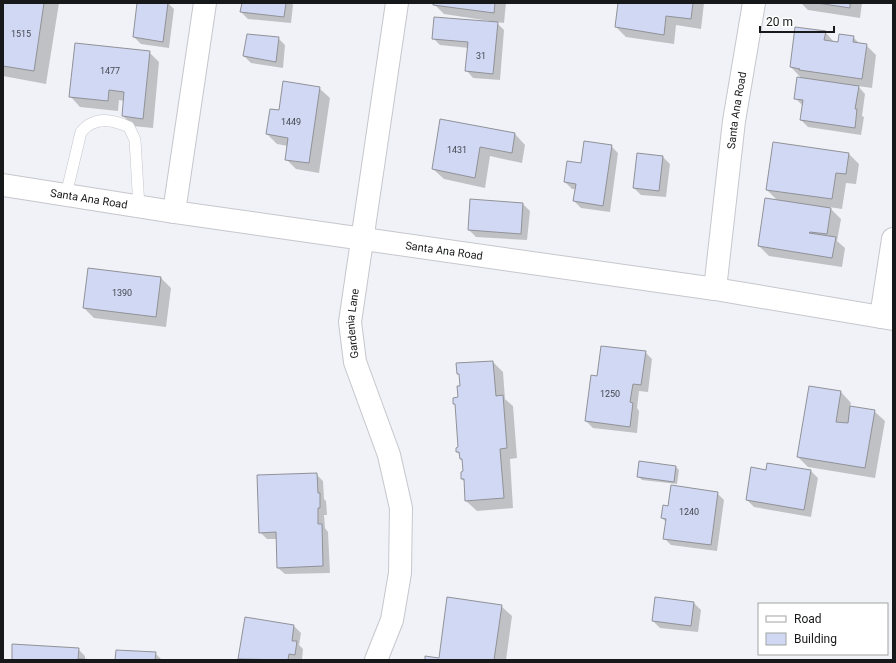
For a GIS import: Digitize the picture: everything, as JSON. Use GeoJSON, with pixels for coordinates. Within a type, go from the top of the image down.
{"type":"FeatureCollection","features":[{"type":"Feature","properties":{"kind":"street"},"geometry":{"type":"LineString","coordinates":[[174,212],[205,3]]}},
{"type":"Feature","properties":{"kind":"street","name":"Gardenia Lane"},"geometry":{"type":"LineString","coordinates":[[376,660],[392,620],[400,573],[401,508],[389,455],[355,362],[350,322],[397,3]]}},
{"type":"Feature","properties":{"kind":"street","name":"Santa Ana Road"},"geometry":{"type":"LineString","coordinates":[[715,289],[734,121],[754,3]]}},
{"type":"Feature","properties":{"kind":"street","name":"Santa Ana Road"},"geometry":{"type":"LineString","coordinates":[[3,185],[139,207],[715,289],[887,318]]}},
{"type":"Feature","properties":{"kind":"street"},"geometry":{"type":"LineString","coordinates":[[887,318],[893,239]]}},
{"type":"Feature","properties":{"kind":"lane"},"geometry":{"type":"LineString","coordinates":[[66,195],[81,132],[86,126],[93,122],[106,120],[120,122],[130,127],[135,140],[139,207]]}},
{"type":"Feature","properties":{"kind":"building"},"geometry":{"type":"Polygon","coordinates":[[[3,3],[44,3],[34,71],[3,66],[3,3]]]}},
{"type":"Feature","properties":{"kind":"building"},"geometry":{"type":"Polygon","coordinates":[[[137,3],[168,3],[163,42],[133,37],[137,3]]]}},
{"type":"Feature","properties":{"kind":"building"},"geometry":{"type":"Polygon","coordinates":[[[242,3],[286,3],[284,17],[240,12],[242,3]]]}},
{"type":"Feature","properties":{"kind":"building"},"geometry":{"type":"Polygon","coordinates":[[[433,3],[495,3],[494,13],[433,5],[433,3]]]}},
{"type":"Feature","properties":{"kind":"building"},"geometry":{"type":"Polygon","coordinates":[[[618,3],[693,3],[691,19],[666,16],[664,35],[615,27],[618,3]]]}},
{"type":"Feature","properties":{"kind":"building"},"geometry":{"type":"Polygon","coordinates":[[[817,3],[850,3],[850,8],[817,3]]]}},
{"type":"Feature","properties":{"kind":"building"},"geometry":{"type":"Polygon","coordinates":[[[434,17],[498,22],[493,74],[465,71],[468,42],[432,39],[434,17]]]}},
{"type":"Feature","properties":{"kind":"building"},"geometry":{"type":"Polygon","coordinates":[[[795,27],[826,31],[824,40],[838,42],[839,34],[854,36],[853,42],[867,44],[862,79],[799,70],[800,69],[790,67],[795,27]]]}},
{"type":"Feature","properties":{"kind":"building"},"geometry":{"type":"Polygon","coordinates":[[[247,34],[279,37],[276,62],[243,56],[247,34]]]}},
{"type":"Feature","properties":{"kind":"building"},"geometry":{"type":"Polygon","coordinates":[[[75,43],[150,51],[143,119],[122,116],[124,92],[109,90],[108,101],[69,97],[75,43]]]}},
{"type":"Feature","properties":{"kind":"building"},"geometry":{"type":"Polygon","coordinates":[[[797,77],[859,86],[855,109],[857,109],[855,128],[800,120],[803,100],[794,99],[797,77]]]}},
{"type":"Feature","properties":{"kind":"building"},"geometry":{"type":"Polygon","coordinates":[[[283,81],[320,87],[309,163],[285,160],[288,138],[266,134],[270,109],[279,110],[283,81]]]}},
{"type":"Feature","properties":{"kind":"building"},"geometry":{"type":"Polygon","coordinates":[[[440,119],[515,133],[512,153],[480,147],[475,178],[432,169],[440,119]]]}},
{"type":"Feature","properties":{"kind":"building"},"geometry":{"type":"Polygon","coordinates":[[[584,141],[612,145],[603,206],[573,201],[576,184],[564,182],[567,161],[581,163],[584,141]]]}},
{"type":"Feature","properties":{"kind":"building"},"geometry":{"type":"Polygon","coordinates":[[[773,142],[849,153],[846,174],[836,173],[832,199],[766,190],[773,142]]]}},
{"type":"Feature","properties":{"kind":"building"},"geometry":{"type":"Polygon","coordinates":[[[637,153],[663,156],[659,191],[633,188],[637,153]]]}},
{"type":"Feature","properties":{"kind":"building"},"geometry":{"type":"Polygon","coordinates":[[[765,198],[831,208],[827,234],[809,233],[836,237],[832,258],[758,246],[765,198]]]}},
{"type":"Feature","properties":{"kind":"building"},"geometry":{"type":"Polygon","coordinates":[[[470,199],[523,203],[521,234],[468,230],[470,199]]]}},
{"type":"Feature","properties":{"kind":"building"},"geometry":{"type":"Polygon","coordinates":[[[88,268],[161,277],[156,317],[83,308],[88,268]]]}},
{"type":"Feature","properties":{"kind":"building"},"geometry":{"type":"Polygon","coordinates":[[[601,346],[646,351],[641,385],[633,384],[630,402],[633,403],[630,427],[585,421],[591,375],[597,376],[601,346]]]}},
{"type":"Feature","properties":{"kind":"building"},"geometry":{"type":"Polygon","coordinates":[[[493,361],[496,396],[503,395],[507,448],[500,449],[504,498],[465,501],[464,479],[461,479],[461,472],[463,471],[462,459],[460,459],[459,452],[456,452],[456,448],[458,447],[455,404],[453,404],[453,398],[458,397],[457,386],[460,386],[456,363],[493,361]]]}},
{"type":"Feature","properties":{"kind":"building"},"geometry":{"type":"Polygon","coordinates":[[[809,386],[841,391],[836,422],[848,423],[850,406],[875,410],[865,468],[797,457],[809,386]]]}},
{"type":"Feature","properties":{"kind":"building"},"geometry":{"type":"Polygon","coordinates":[[[639,461],[676,466],[674,482],[637,477],[639,461]]]}},
{"type":"Feature","properties":{"kind":"building"},"geometry":{"type":"Polygon","coordinates":[[[767,463],[811,470],[804,510],[746,500],[751,467],[766,470],[767,463]]]}},
{"type":"Feature","properties":{"kind":"building"},"geometry":{"type":"Polygon","coordinates":[[[317,473],[318,493],[320,493],[318,524],[322,524],[323,566],[277,568],[276,532],[259,533],[257,475],[317,473]]]}},
{"type":"Feature","properties":{"kind":"building"},"geometry":{"type":"Polygon","coordinates":[[[671,485],[718,492],[711,545],[663,539],[666,519],[661,518],[663,505],[668,506],[671,485]]]}},
{"type":"Feature","properties":{"kind":"building"},"geometry":{"type":"Polygon","coordinates":[[[447,597],[502,605],[494,660],[425,660],[425,656],[439,658],[447,597]]]}},
{"type":"Feature","properties":{"kind":"building"},"geometry":{"type":"Polygon","coordinates":[[[655,597],[694,602],[691,626],[652,621],[655,597]]]}},
{"type":"Feature","properties":{"kind":"building"},"geometry":{"type":"Polygon","coordinates":[[[245,617],[294,625],[292,641],[297,641],[295,655],[289,654],[288,660],[238,659],[245,617]]]}},
{"type":"Feature","properties":{"kind":"building"},"geometry":{"type":"Polygon","coordinates":[[[12,644],[79,648],[78,659],[100,660],[12,660],[12,644]]]}},
{"type":"Feature","properties":{"kind":"building"},"geometry":{"type":"Polygon","coordinates":[[[116,650],[156,652],[155,660],[115,660],[116,650]]]}}]}
